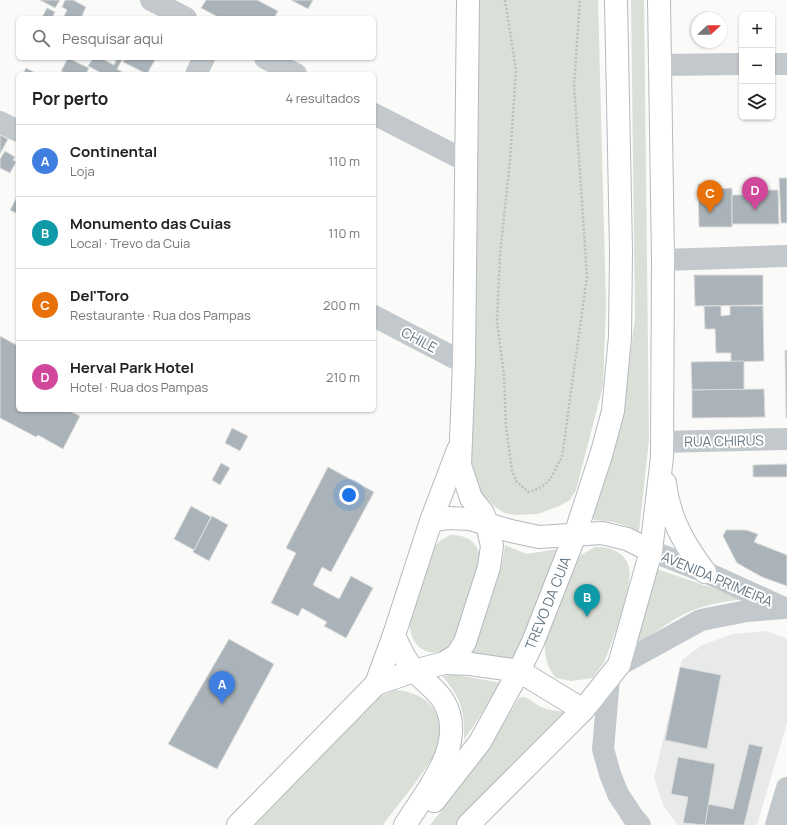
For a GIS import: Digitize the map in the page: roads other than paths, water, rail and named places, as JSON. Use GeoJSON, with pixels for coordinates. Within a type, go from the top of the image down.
{"type":"FeatureCollection","features":[{"type":"Feature","properties":{"kind":"main road"},"geometry":{"type":"LineString","coordinates":[[376,684],[414,671],[444,663],[457,655],[471,629],[489,567],[492,546],[483,513],[471,498],[460,465],[464,363],[468,0]]}},
{"type":"Feature","properties":{"kind":"main road","name":"TREVO DA CUIA"},"geometry":{"type":"LineString","coordinates":[[528,676],[533,663],[533,642],[575,535],[602,452],[613,411],[620,336],[621,251],[616,0]]}},
{"type":"Feature","properties":{"kind":"main road"},"geometry":{"type":"LineString","coordinates":[[468,825],[582,710],[614,672],[651,551],[662,450],[663,260],[658,0]]}},
{"type":"Feature","properties":{"kind":"main road"},"geometry":{"type":"LineString","coordinates":[[238,825],[376,684],[431,521],[460,443]]}},
{"type":"Feature","properties":{"kind":"main road"},"geometry":{"type":"LineString","coordinates":[[662,450],[667,500],[674,524],[687,548],[705,572]]}},
{"type":"Feature","properties":{"kind":"main road"},"geometry":{"type":"LineString","coordinates":[[431,521],[448,518],[470,519],[511,532],[539,537],[602,533],[627,539],[651,551]]}},
{"type":"Feature","properties":{"kind":"main road"},"geometry":{"type":"LineString","coordinates":[[394,634],[402,654],[414,671],[433,687],[444,702],[451,720],[451,739],[446,758],[405,825]]}},
{"type":"Feature","properties":{"kind":"main road"},"geometry":{"type":"LineString","coordinates":[[444,663],[470,664],[528,676],[548,689],[561,695],[582,710]]}},
{"type":"Feature","properties":{"kind":"main road"},"geometry":{"type":"LineString","coordinates":[[561,695],[588,689],[614,672]]}},
{"type":"Feature","properties":{"kind":"main road"},"geometry":{"type":"LineString","coordinates":[[414,825],[480,742],[528,676]]}},
{"type":"Feature","properties":{"kind":"street"},"geometry":{"type":"LineString","coordinates":[[151,0],[182,16]]}},
{"type":"Feature","properties":{"kind":"street"},"geometry":{"type":"LineString","coordinates":[[197,72],[203,60]]}},
{"type":"Feature","properties":{"kind":"street"},"geometry":{"type":"LineString","coordinates":[[269,60],[292,72]]}},
{"type":"Feature","properties":{"kind":"street"},"geometry":{"type":"LineString","coordinates":[[659,65],[739,64]]}},
{"type":"Feature","properties":{"kind":"street"},"geometry":{"type":"LineString","coordinates":[[775,64],[787,64]]}},
{"type":"Feature","properties":{"kind":"street"},"geometry":{"type":"LineString","coordinates":[[376,115],[466,161]]}},
{"type":"Feature","properties":{"kind":"street"},"geometry":{"type":"LineString","coordinates":[[0,122],[16,131]]}},
{"type":"Feature","properties":{"kind":"street"},"geometry":{"type":"LineString","coordinates":[[663,260],[787,256]]}},
{"type":"Feature","properties":{"kind":"street","name":"CHILE"},"geometry":{"type":"LineString","coordinates":[[376,317],[464,363]]}},
{"type":"Feature","properties":{"kind":"street","name":"RUA CHIRUS"},"geometry":{"type":"LineString","coordinates":[[662,450],[787,439]]}},
{"type":"Feature","properties":{"kind":"street","name":"AVENIDA PRIMEIRA"},"geometry":{"type":"LineString","coordinates":[[651,551],[705,572],[785,609]]}},
{"type":"Feature","properties":{"kind":"street","name":"AVENIDA PRIMEIRA"},"geometry":{"type":"LineString","coordinates":[[614,672],[701,620],[747,611],[785,609]]}},
{"type":"Feature","properties":{"kind":"street"},"geometry":{"type":"LineString","coordinates":[[614,672],[603,749],[610,774],[618,794],[640,825]]}},
{"type":"Feature","properties":{"kind":"street"},"geometry":{"type":"LineString","coordinates":[[582,710],[589,722],[595,740],[603,749]]}},
{"type":"Feature","properties":{"kind":"street"},"geometry":{"type":"LineString","coordinates":[[776,825],[787,788]]}},
{"type":"Feature","properties":{"kind":"place","name":"Herval Park Hotel"},"geometry":{"type":"Point","coordinates":[755,210]}},
{"type":"Feature","properties":{"kind":"place","name":"Del'Toro"},"geometry":{"type":"Point","coordinates":[710,213]}},
{"type":"Feature","properties":{"kind":"place","name":"Monumento das Cuias"},"geometry":{"type":"Point","coordinates":[587,617]}},
{"type":"Feature","properties":{"kind":"place","name":"Continental"},"geometry":{"type":"Point","coordinates":[222,704]}}]}
